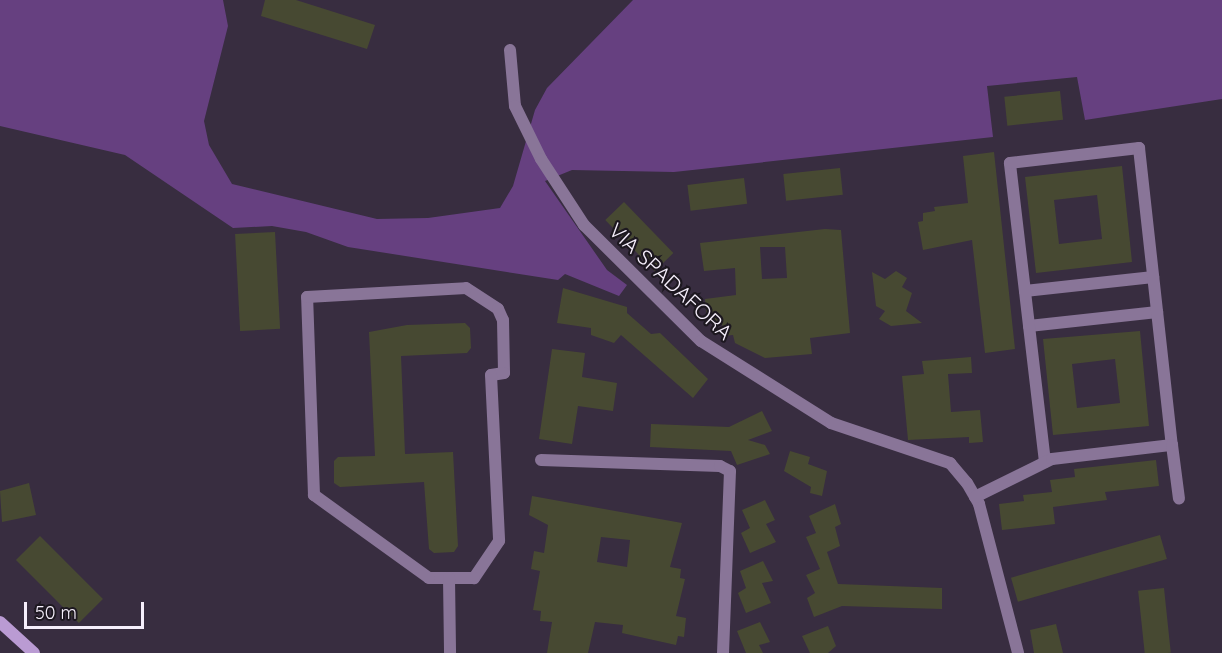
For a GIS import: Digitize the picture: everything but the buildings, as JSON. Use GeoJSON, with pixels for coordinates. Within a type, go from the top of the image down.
{"type":"FeatureCollection","features":[{"type":"Feature","properties":{"kind":"main road"},"geometry":{"type":"LineString","coordinates":[[0,622],[34,653]]}},
{"type":"Feature","properties":{"kind":"street","name":"VIA SPADAFORA"},"geometry":{"type":"LineString","coordinates":[[510,50],[516,106],[541,159],[584,225],[701,341],[758,381],[831,423],[950,463],[975,497],[1018,653]]}},
{"type":"Feature","properties":{"kind":"street"},"geometry":{"type":"LineString","coordinates":[[1045,462],[1010,163],[1139,148],[1179,499]]}},
{"type":"Feature","properties":{"kind":"street"},"geometry":{"type":"LineString","coordinates":[[1025,291],[1153,277]]}},
{"type":"Feature","properties":{"kind":"street"},"geometry":{"type":"LineString","coordinates":[[466,288],[498,309],[504,373],[491,375],[499,541],[474,578],[449,578],[429,578],[314,495],[307,297],[466,288]]}},
{"type":"Feature","properties":{"kind":"street"},"geometry":{"type":"LineString","coordinates":[[1029,326],[1157,312]]}},
{"type":"Feature","properties":{"kind":"street"},"geometry":{"type":"LineString","coordinates":[[975,497],[1045,462],[1172,445]]}},
{"type":"Feature","properties":{"kind":"street"},"geometry":{"type":"LineString","coordinates":[[541,460],[720,466],[730,471],[723,653]]}},
{"type":"Feature","properties":{"kind":"street"},"geometry":{"type":"LineString","coordinates":[[449,578],[450,653]]}},
{"type":"Feature","properties":{"kind":"shaded area"},"geometry":{"type":"Polygon","coordinates":[[[0,0],[223,0],[228,26],[204,121],[209,145],[232,184],[377,219],[428,218],[500,208],[513,186],[535,110],[547,88],[633,0],[1222,0],[1222,99],[1085,120],[1077,77],[987,86],[993,137],[674,172],[572,170],[545,181],[607,270],[627,285],[619,296],[565,274],[558,280],[348,247],[306,232],[272,226],[233,228],[125,155],[0,126],[0,0]]]}}]}
